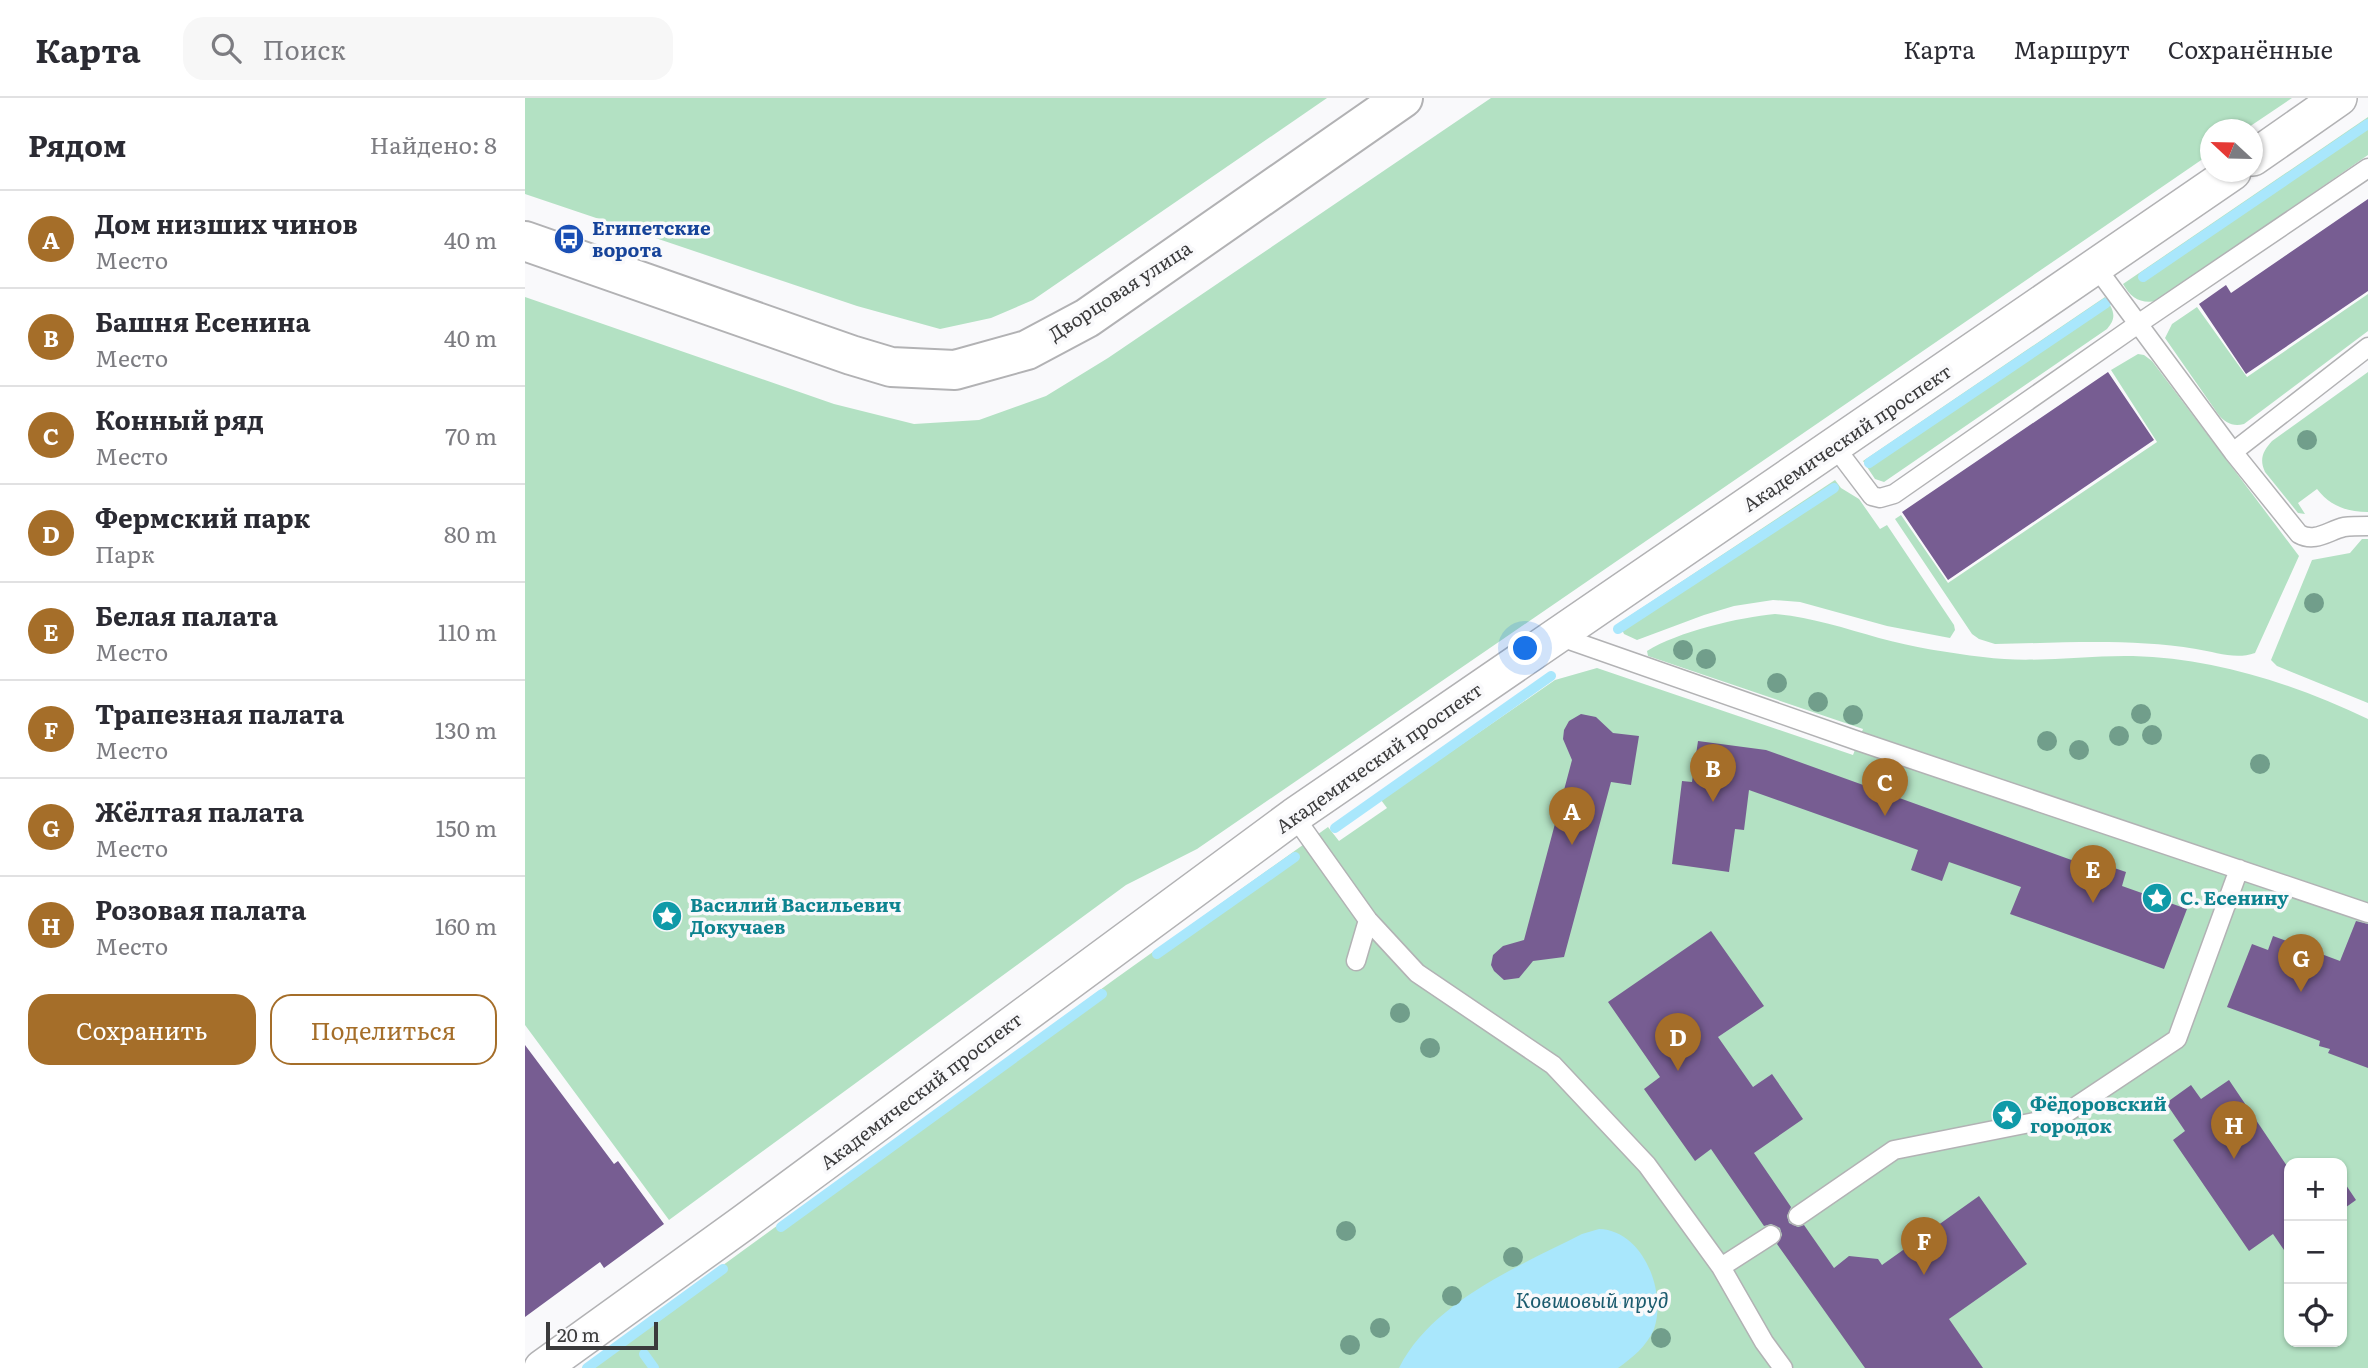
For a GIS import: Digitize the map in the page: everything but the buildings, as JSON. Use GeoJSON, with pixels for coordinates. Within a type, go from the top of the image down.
{"type":"FeatureCollection","features":[{"type":"Feature","properties":{"kind":"main road","name":"Дворцовая улица"},"geometry":{"type":"LineString","coordinates":[[525,241],[851,355],[891,367],[955,370],[1027,350],[1087,317],[1403,98]]}},
{"type":"Feature","properties":{"kind":"street"},"geometry":{"type":"LineString","coordinates":[[2263,150],[2339,98]]}},
{"type":"Feature","properties":{"kind":"street","name":"Академический проспект"},"geometry":{"type":"LineString","coordinates":[[542,1368],[754,1215],[1294,816],[2219,182]]}},
{"type":"Feature","properties":{"kind":"lane"},"geometry":{"type":"LineString","coordinates":[[1835,447],[1872,496],[1888,497],[2368,168]]}},
{"type":"Feature","properties":{"kind":"lane"},"geometry":{"type":"LineString","coordinates":[[2096,267],[2288,522],[2306,538],[2315,538],[2345,527],[2368,526]]}},
{"type":"Feature","properties":{"kind":"lane"},"geometry":{"type":"LineString","coordinates":[[2233,452],[2368,347]]}},
{"type":"Feature","properties":{"kind":"lane"},"geometry":{"type":"LineString","coordinates":[[1557,636],[2368,914]]}},
{"type":"Feature","properties":{"kind":"lane"},"geometry":{"type":"LineString","coordinates":[[1294,816],[1368,920],[1417,973],[1553,1065],[1647,1165],[1721,1267],[1764,1342],[1783,1368]]}},
{"type":"Feature","properties":{"kind":"lane"},"geometry":{"type":"LineString","coordinates":[[1798,1216],[1894,1150],[2060,1117],[2177,1039],[2239,869]]}},
{"type":"Feature","properties":{"kind":"lane"},"geometry":{"type":"LineString","coordinates":[[1356,961],[1368,920]]}},
{"type":"Feature","properties":{"kind":"lane"},"geometry":{"type":"LineString","coordinates":[[1721,1267],[1771,1235]]}},
{"type":"Feature","properties":{"kind":"green space"},"geometry":{"type":"Polygon","coordinates":[[[525,98],[1327,98],[1033,300],[991,318],[940,329],[857,306],[525,194],[525,98]]]}},
{"type":"Feature","properties":{"kind":"green space"},"geometry":{"type":"Polygon","coordinates":[[[1491,98],[2292,98],[2261,119],[2200,119],[2200,161],[1197,849],[1126,885],[669,1220],[525,1025],[525,297],[834,404],[914,424],[979,420],[1046,396],[1108,358],[1491,98]]]}},
{"type":"Feature","properties":{"kind":"green space"},"geometry":{"type":"Polygon","coordinates":[[[2368,117],[2368,155],[2157,301],[2141,301],[2126,289],[2123,284],[2368,117]]]}},
{"type":"Feature","properties":{"kind":"green space"},"geometry":{"type":"Polygon","coordinates":[[[2368,294],[2368,331],[2240,425],[2233,425],[2221,417],[2165,338],[2172,324],[2197,307],[2247,377],[2368,294]]]}},
{"type":"Feature","properties":{"kind":"green space"},"geometry":{"type":"Polygon","coordinates":[[[2105,297],[2113,313],[2107,329],[1884,482],[1875,479],[1863,461],[2105,297]]]}},
{"type":"Feature","properties":{"kind":"green space"},"geometry":{"type":"Polygon","coordinates":[[[2138,354],[2152,361],[2299,556],[2255,653],[2233,656],[2196,649],[2121,642],[1995,644],[1979,639],[1972,634],[1895,519],[1901,515],[1948,583],[2157,442],[2111,370],[2138,354]]]}},
{"type":"Feature","properties":{"kind":"green space"},"geometry":{"type":"Polygon","coordinates":[[[2368,372],[2368,512],[2339,507],[2327,500],[2317,489],[2298,503],[2305,514],[2298,513],[2265,472],[2262,463],[2264,452],[2272,441],[2368,372]]]}},
{"type":"Feature","properties":{"kind":"green space"},"geometry":{"type":"Polygon","coordinates":[[[1835,480],[1841,488],[1859,499],[1880,529],[1887,525],[1954,625],[1955,630],[1950,638],[1887,626],[1800,602],[1773,600],[1734,606],[1637,640],[1624,634],[1619,623],[1835,480]]]}},
{"type":"Feature","properties":{"kind":"green space"},"geometry":{"type":"Polygon","coordinates":[[[2362,539],[2368,539],[2368,703],[2277,666],[2271,660],[2312,560],[2350,553],[2362,539]]]}},
{"type":"Feature","properties":{"kind":"green space"},"geometry":{"type":"Polygon","coordinates":[[[1775,614],[1827,623],[1944,652],[2002,659],[2133,656],[2194,662],[2283,684],[2368,719],[2368,1368],[582,1368],[1328,827],[1339,841],[1387,808],[1381,800],[1555,680],[1597,668],[1853,755],[1863,729],[1648,656],[1647,651],[1660,644],[1727,622],[1775,614]]]}},
{"type":"Feature","properties":{"kind":"water","name":"Ковшовый пруд"},"geometry":{"type":"Polygon","coordinates":[[[1599,1229],[1615,1232],[1639,1251],[1654,1281],[1657,1298],[1657,1314],[1651,1335],[1639,1351],[1618,1368],[1399,1368],[1414,1345],[1433,1324],[1479,1288],[1531,1259],[1582,1234],[1599,1229]]]}},
{"type":"Feature","properties":{"kind":"waterway"},"geometry":{"type":"LineString","coordinates":[[2143,277],[2368,124]]}},
{"type":"Feature","properties":{"kind":"waterway"},"geometry":{"type":"LineString","coordinates":[[1869,463],[2106,303]]}},
{"type":"Feature","properties":{"kind":"waterway"},"geometry":{"type":"LineString","coordinates":[[1618,629],[1834,488]]}},
{"type":"Feature","properties":{"kind":"waterway"},"geometry":{"type":"LineString","coordinates":[[1335,828],[1551,676]]}},
{"type":"Feature","properties":{"kind":"waterway"},"geometry":{"type":"LineString","coordinates":[[1157,954],[1295,857]]}},
{"type":"Feature","properties":{"kind":"waterway"},"geometry":{"type":"LineString","coordinates":[[781,1227],[1102,994]]}},
{"type":"Feature","properties":{"kind":"waterway"},"geometry":{"type":"LineString","coordinates":[[587,1368],[723,1269]]}},
{"type":"Feature","properties":{"kind":"waterway"},"geometry":{"type":"LineString","coordinates":[[644,1354],[654,1368]]}},
{"type":"Feature","properties":{"kind":"place","name":"Египетские ворота"},"geometry":{"type":"Point","coordinates":[569,239]}},
{"type":"Feature","properties":{"kind":"place","name":"Башня Есенина"},"geometry":{"type":"Point","coordinates":[1713,802]}},
{"type":"Feature","properties":{"kind":"place","name":"Конный ряд"},"geometry":{"type":"Point","coordinates":[1885,816]}},
{"type":"Feature","properties":{"kind":"place","name":"Дом низших чинов"},"geometry":{"type":"Point","coordinates":[1572,845]}},
{"type":"Feature","properties":{"kind":"place","name":"С. Есенину"},"geometry":{"type":"Point","coordinates":[2157,898]}},
{"type":"Feature","properties":{"kind":"place","name":"Белая палата"},"geometry":{"type":"Point","coordinates":[2093,903]}},
{"type":"Feature","properties":{"kind":"place","name":"Василий Васильевич Докучаев"},"geometry":{"type":"Point","coordinates":[667,916]}},
{"type":"Feature","properties":{"kind":"place","name":"Жёлтая палата"},"geometry":{"type":"Point","coordinates":[2301,992]}},
{"type":"Feature","properties":{"kind":"place","name":"Фермский парк"},"geometry":{"type":"Point","coordinates":[1678,1071]}},
{"type":"Feature","properties":{"kind":"place","name":"Фёдоровский городок"},"geometry":{"type":"Point","coordinates":[2007,1115]}},
{"type":"Feature","properties":{"kind":"place","name":"Розовая палата"},"geometry":{"type":"Point","coordinates":[2234,1159]}},
{"type":"Feature","properties":{"kind":"place","name":"Трапезная палата"},"geometry":{"type":"Point","coordinates":[1924,1275]}}]}
